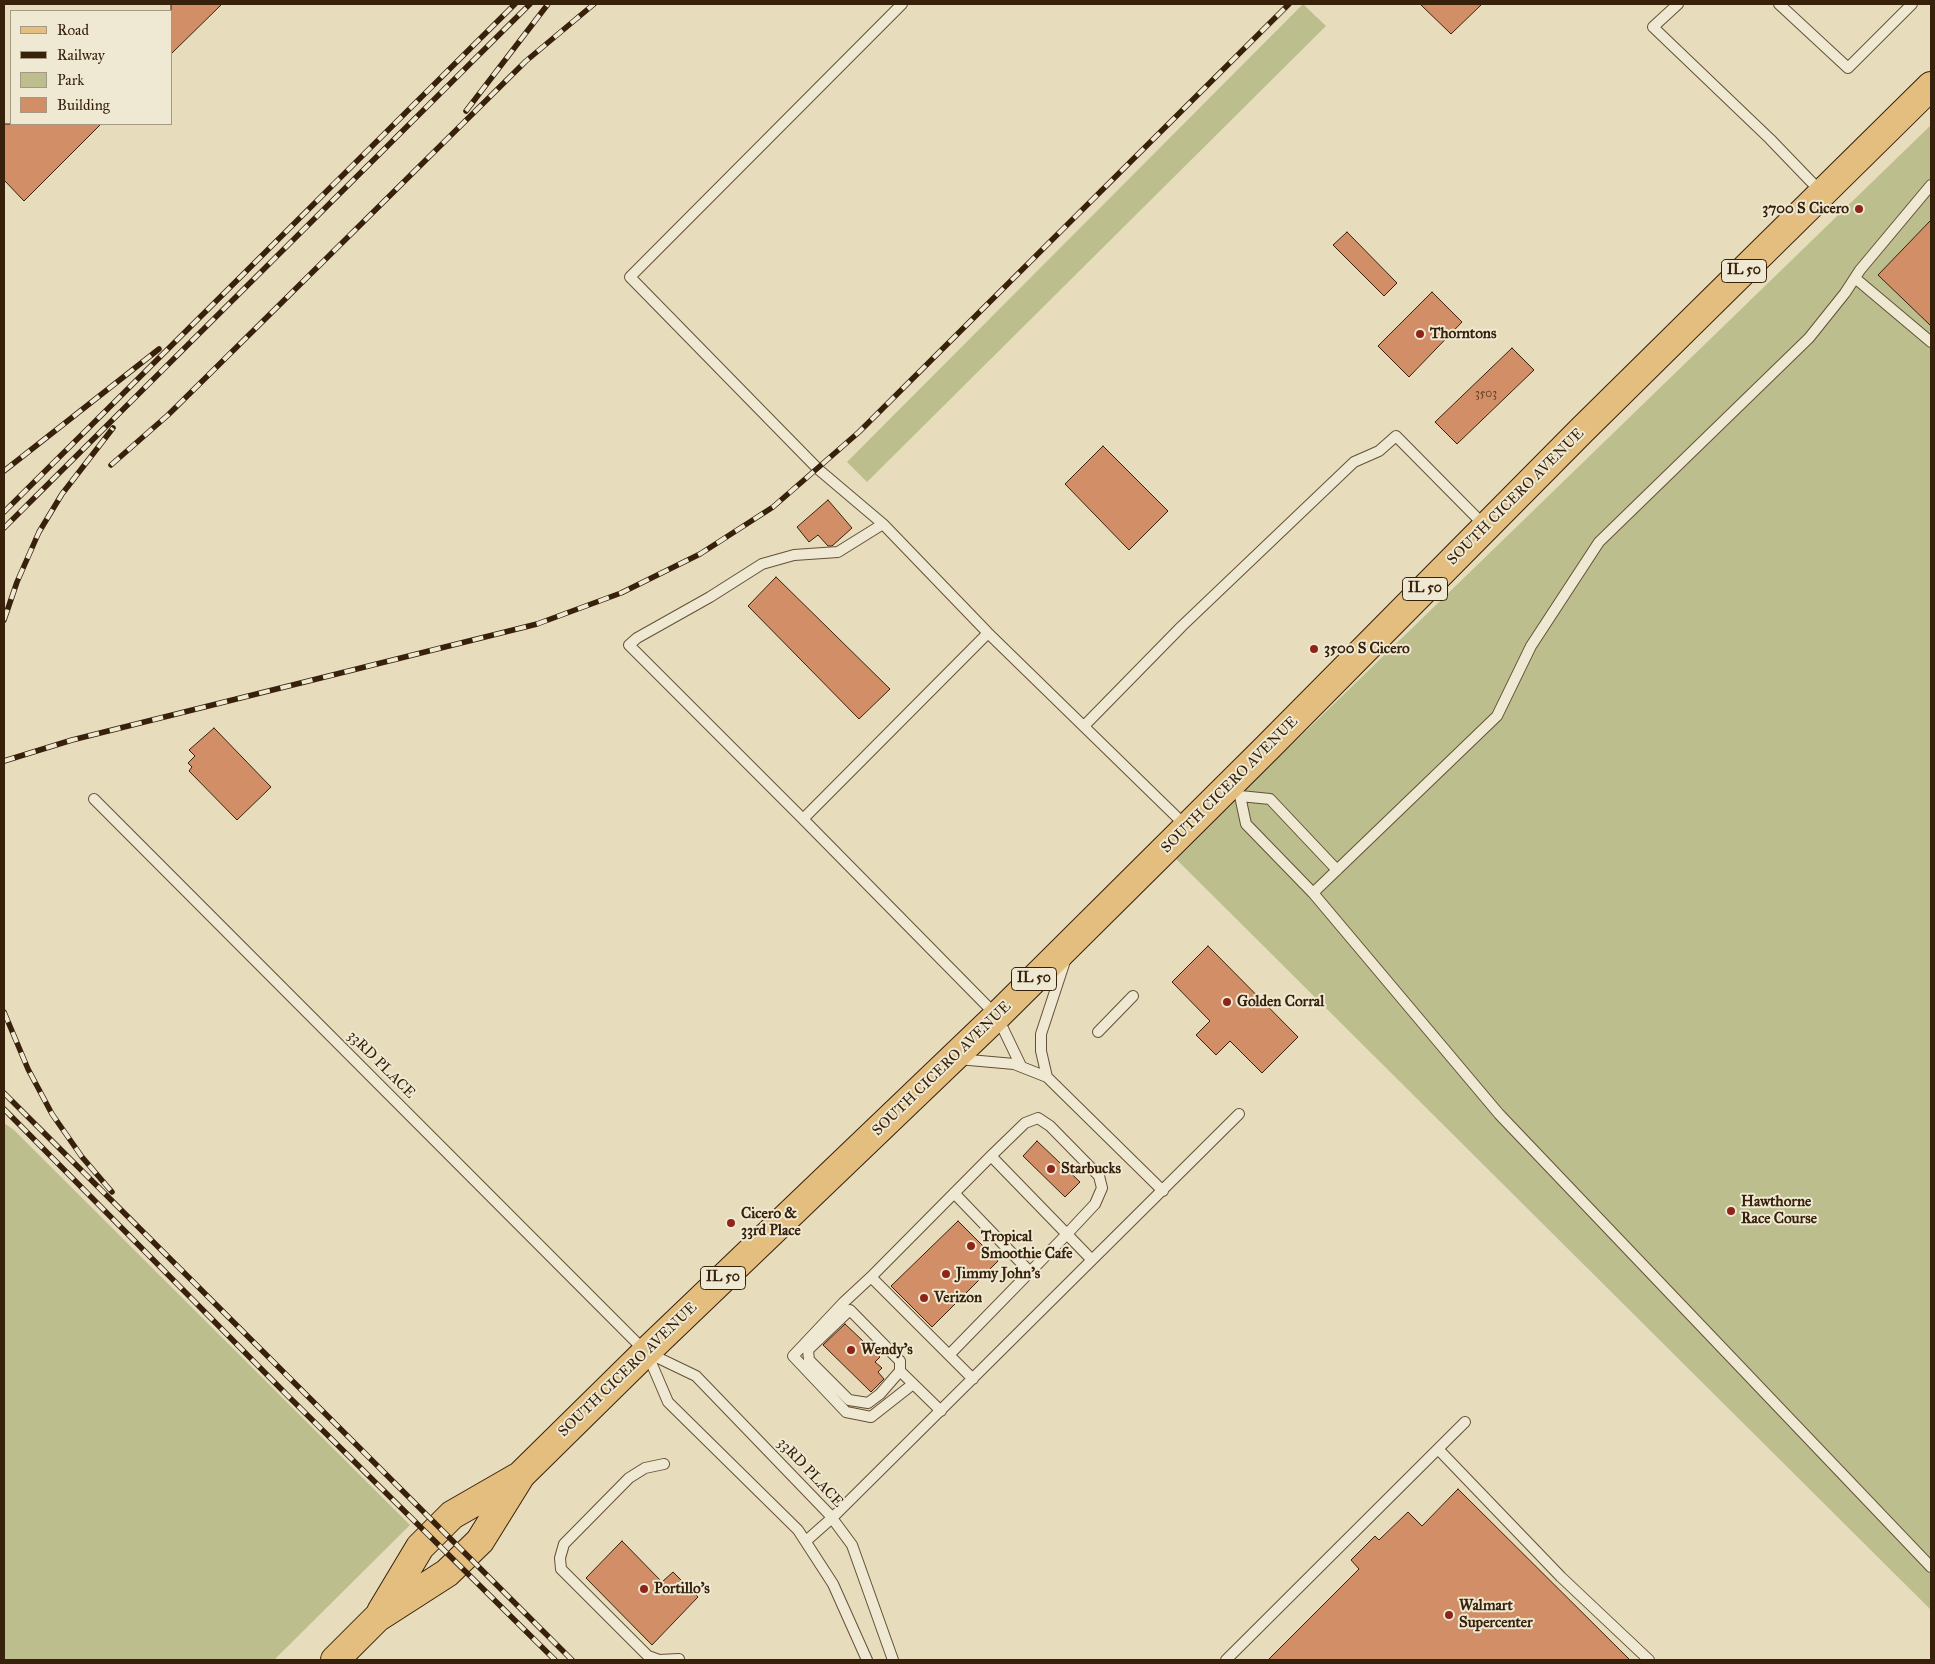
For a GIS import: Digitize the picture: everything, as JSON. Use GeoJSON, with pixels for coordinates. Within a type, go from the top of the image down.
{"type":"FeatureCollection","features":[{"type":"Feature","properties":{"kind":"main road","name":"SOUTH CICERO AVENUE"},"geometry":{"type":"LineString","coordinates":[[334,1660],[377,1618],[447,1573],[480,1541],[521,1475],[646,1352],[997,1016],[1187,827],[1235,790],[1486,527],[1931,86]]}},
{"type":"Feature","properties":{"kind":"main road","name":"SOUTH CICERO AVENUE"},"geometry":{"type":"LineString","coordinates":[[377,1618],[420,1548],[452,1515],[521,1475]]}},
{"type":"Feature","properties":{"kind":"lane"},"geometry":{"type":"LineString","coordinates":[[902,4],[630,277],[818,469],[883,524],[988,633],[1187,827]]}},
{"type":"Feature","properties":{"kind":"lane"},"geometry":{"type":"LineString","coordinates":[[1678,4],[1653,27],[1770,139],[1822,194]]}},
{"type":"Feature","properties":{"kind":"lane"},"geometry":{"type":"LineString","coordinates":[[1779,4],[1848,68],[1912,4]]}},
{"type":"Feature","properties":{"kind":"lane"},"geometry":{"type":"LineString","coordinates":[[1313,893],[1498,716],[1531,646],[1599,542],[1809,338],[1931,185]]}},
{"type":"Feature","properties":{"kind":"lane"},"geometry":{"type":"LineString","coordinates":[[1855,278],[1931,342]]}},
{"type":"Feature","properties":{"kind":"lane"},"geometry":{"type":"LineString","coordinates":[[1084,726],[1182,626],[1354,462],[1379,451],[1396,436],[1486,527]]}},
{"type":"Feature","properties":{"kind":"lane"},"geometry":{"type":"LineString","coordinates":[[883,524],[838,552],[794,555],[762,564],[710,597],[637,638],[629,645],[997,1016],[1020,1066]]}},
{"type":"Feature","properties":{"kind":"lane"},"geometry":{"type":"LineString","coordinates":[[803,819],[988,633]]}},
{"type":"Feature","properties":{"kind":"lane"},"geometry":{"type":"LineString","coordinates":[[1235,790],[1270,799],[1337,870]]}},
{"type":"Feature","properties":{"kind":"lane"},"geometry":{"type":"LineString","coordinates":[[1235,790],[1246,824],[1313,893],[1435,1040],[1536,1155],[1931,1567]]}},
{"type":"Feature","properties":{"kind":"lane","name":"33RD PLACE"},"geometry":{"type":"LineString","coordinates":[[94,799],[646,1352],[696,1376],[832,1518],[852,1545],[893,1660]]}},
{"type":"Feature","properties":{"kind":"lane"},"geometry":{"type":"LineString","coordinates":[[1047,1077],[1041,1051],[1041,1034],[1071,943]]}},
{"type":"Feature","properties":{"kind":"lane"},"geometry":{"type":"LineString","coordinates":[[1098,1032],[1133,996]]}},
{"type":"Feature","properties":{"kind":"lane"},"geometry":{"type":"LineString","coordinates":[[953,1058],[1006,1063],[1020,1066],[1047,1077],[1163,1191]]}},
{"type":"Feature","properties":{"kind":"lane"},"geometry":{"type":"LineString","coordinates":[[806,1541],[941,1411],[1239,1114]]}},
{"type":"Feature","properties":{"kind":"lane"},"geometry":{"type":"LineString","coordinates":[[913,1384],[871,1417],[846,1412],[793,1356],[843,1303],[991,1156],[1025,1123],[1038,1118],[1050,1126],[1094,1170],[1099,1176],[1102,1188],[1095,1204],[949,1355]]}},
{"type":"Feature","properties":{"kind":"lane"},"geometry":{"type":"LineString","coordinates":[[991,1156],[1092,1260]]}},
{"type":"Feature","properties":{"kind":"lane"},"geometry":{"type":"LineString","coordinates":[[954,1193],[1030,1272]]}},
{"type":"Feature","properties":{"kind":"lane"},"geometry":{"type":"LineString","coordinates":[[871,1277],[973,1379]]}},
{"type":"Feature","properties":{"kind":"lane"},"geometry":{"type":"LineString","coordinates":[[900,1371],[880,1394],[868,1403],[849,1400],[809,1360],[808,1350],[850,1310],[900,1361],[900,1371],[941,1411]]}},
{"type":"Feature","properties":{"kind":"lane","name":"33RD PLACE"},"geometry":{"type":"LineString","coordinates":[[646,1352],[668,1402],[798,1530],[806,1541],[833,1584],[868,1660]]}},
{"type":"Feature","properties":{"kind":"lane"},"geometry":{"type":"LineString","coordinates":[[1226,1660],[1465,1422]]}},
{"type":"Feature","properties":{"kind":"lane"},"geometry":{"type":"LineString","coordinates":[[1438,1449],[1561,1577],[1649,1660]]}},
{"type":"Feature","properties":{"kind":"lane"},"geometry":{"type":"LineString","coordinates":[[664,1464],[645,1468],[629,1478],[564,1544],[560,1558],[561,1569],[648,1656],[659,1660],[679,1659]]}},
{"type":"Feature","properties":{"kind":"green space"},"geometry":{"type":"Polygon","coordinates":[[[1303,4],[1326,26],[867,482],[847,462],[1303,4]]]}},
{"type":"Feature","properties":{"kind":"green space","name":"Hawthorne Race Course"},"geometry":{"type":"Polygon","coordinates":[[[1931,125],[1931,1610],[1175,858],[1931,125]]]}},
{"type":"Feature","properties":{"kind":"green space"},"geometry":{"type":"Polygon","coordinates":[[[4,1123],[14,1130],[410,1525],[274,1660],[4,1660],[4,1123]]]}},
{"type":"Feature","properties":{"kind":"building"},"geometry":{"type":"Polygon","coordinates":[[[171,4],[222,4],[172,53],[171,4]]]}},
{"type":"Feature","properties":{"kind":"building"},"geometry":{"type":"Polygon","coordinates":[[[1420,4],[1482,4],[1451,34],[1420,4]]]}},
{"type":"Feature","properties":{"kind":"building"},"geometry":{"type":"Polygon","coordinates":[[[4,124],[100,125],[24,201],[4,180],[4,124]]]}},
{"type":"Feature","properties":{"kind":"building"},"geometry":{"type":"Polygon","coordinates":[[[1931,220],[1931,326],[1878,275],[1931,220]]]}},
{"type":"Feature","properties":{"kind":"building"},"geometry":{"type":"Polygon","coordinates":[[[1347,232],[1397,283],[1384,296],[1333,245],[1347,232]]]}},
{"type":"Feature","properties":{"kind":"building","name":"Thorntons"},"geometry":{"type":"Polygon","coordinates":[[[1432,292],[1462,322],[1409,377],[1378,346],[1432,292]]]}},
{"type":"Feature","properties":{"kind":"building","name":"Thorntons"},"geometry":{"type":"Polygon","coordinates":[[[1512,348],[1534,370],[1457,444],[1435,422],[1512,348]]]}},
{"type":"Feature","properties":{"kind":"building"},"geometry":{"type":"Polygon","coordinates":[[[1103,446],[1168,511],[1129,550],[1065,484],[1103,446]]]}},
{"type":"Feature","properties":{"kind":"building"},"geometry":{"type":"Polygon","coordinates":[[[828,500],[852,528],[832,546],[828,546],[818,535],[809,542],[797,527],[828,500]]]}},
{"type":"Feature","properties":{"kind":"building"},"geometry":{"type":"Polygon","coordinates":[[[776,577],[890,689],[859,719],[748,606],[776,577]]]}},
{"type":"Feature","properties":{"kind":"building"},"geometry":{"type":"Polygon","coordinates":[[[214,728],[271,787],[237,820],[189,771],[192,767],[188,763],[195,756],[189,750],[214,728]]]}},
{"type":"Feature","properties":{"kind":"building","name":"Golden Corral"},"geometry":{"type":"Polygon","coordinates":[[[1208,946],[1298,1037],[1262,1073],[1230,1041],[1216,1055],[1196,1035],[1210,1021],[1172,982],[1208,946]]]}},
{"type":"Feature","properties":{"kind":"building","name":"Starbucks"},"geometry":{"type":"Polygon","coordinates":[[[1037,1141],[1080,1182],[1065,1197],[1023,1156],[1037,1141]]]}},
{"type":"Feature","properties":{"kind":"building"},"geometry":{"type":"Polygon","coordinates":[[[958,1221],[998,1261],[932,1327],[891,1286],[958,1221]]]}},
{"type":"Feature","properties":{"kind":"building","name":"Wendy's"},"geometry":{"type":"Polygon","coordinates":[[[845,1324],[880,1357],[875,1362],[882,1368],[878,1372],[884,1379],[871,1392],[823,1345],[845,1324]]]}},
{"type":"Feature","properties":{"kind":"building","name":"Walmart Supercenter"},"geometry":{"type":"Polygon","coordinates":[[[1458,1489],[1630,1660],[1268,1660],[1359,1569],[1351,1560],[1375,1536],[1379,1540],[1408,1512],[1422,1526],[1458,1489]]]}},
{"type":"Feature","properties":{"kind":"building","name":"Portillo's"},"geometry":{"type":"Polygon","coordinates":[[[622,1541],[662,1582],[673,1572],[698,1597],[652,1645],[586,1578],[622,1541]]]}},
{"type":"Feature","properties":{"kind":"railway"},"geometry":{"type":"LineString","coordinates":[[4,512],[515,4]]}},
{"type":"Feature","properties":{"kind":"railway"},"geometry":{"type":"LineString","coordinates":[[4,528],[530,4]]}},
{"type":"Feature","properties":{"kind":"railway"},"geometry":{"type":"LineString","coordinates":[[466,111],[548,4]]}},
{"type":"Feature","properties":{"kind":"railway"},"geometry":{"type":"LineString","coordinates":[[111,465],[168,415],[526,61],[594,4]]}},
{"type":"Feature","properties":{"kind":"railway"},"geometry":{"type":"LineString","coordinates":[[4,761],[72,740],[537,624],[621,593],[700,554],[773,507],[859,432],[1289,4]]}},
{"type":"Feature","properties":{"kind":"railway"},"geometry":{"type":"LineString","coordinates":[[4,471],[159,349]]}},
{"type":"Feature","properties":{"kind":"railway"},"geometry":{"type":"LineString","coordinates":[[4,620],[17,582],[39,532],[62,494],[113,428]]}},
{"type":"Feature","properties":{"kind":"railway"},"geometry":{"type":"LineString","coordinates":[[4,1012],[28,1069],[52,1114],[82,1157],[112,1192]]}},
{"type":"Feature","properties":{"kind":"railway"},"geometry":{"type":"LineString","coordinates":[[4,1093],[572,1660]]}},
{"type":"Feature","properties":{"kind":"railway"},"geometry":{"type":"LineString","coordinates":[[4,1109],[289,1397],[555,1660]]}},
{"type":"Feature","properties":{"kind":"place","name":"3700 S Cicero"},"geometry":{"type":"Point","coordinates":[1859,209]}},
{"type":"Feature","properties":{"kind":"place","name":"Thorntons"},"geometry":{"type":"Point","coordinates":[1420,334]}},
{"type":"Feature","properties":{"kind":"place","name":"3500 S Cicero"},"geometry":{"type":"Point","coordinates":[1314,649]}},
{"type":"Feature","properties":{"kind":"place","name":"Golden Corral"},"geometry":{"type":"Point","coordinates":[1227,1002]}},
{"type":"Feature","properties":{"kind":"place","name":"Starbucks"},"geometry":{"type":"Point","coordinates":[1051,1169]}},
{"type":"Feature","properties":{"kind":"place","name":"Hawthorne Race Course"},"geometry":{"type":"Point","coordinates":[1731,1211]}},
{"type":"Feature","properties":{"kind":"place","name":"Cicero & 33rd Place"},"geometry":{"type":"Point","coordinates":[731,1223]}},
{"type":"Feature","properties":{"kind":"place","name":"Tropical Smoothie Cafe"},"geometry":{"type":"Point","coordinates":[971,1246]}},
{"type":"Feature","properties":{"kind":"place","name":"Jimmy John's"},"geometry":{"type":"Point","coordinates":[946,1274]}},
{"type":"Feature","properties":{"kind":"place","name":"Verizon"},"geometry":{"type":"Point","coordinates":[924,1298]}},
{"type":"Feature","properties":{"kind":"place","name":"Wendy's"},"geometry":{"type":"Point","coordinates":[851,1350]}},
{"type":"Feature","properties":{"kind":"place","name":"Portillo's"},"geometry":{"type":"Point","coordinates":[644,1589]}},
{"type":"Feature","properties":{"kind":"place","name":"Walmart Supercenter"},"geometry":{"type":"Point","coordinates":[1449,1615]}}]}
